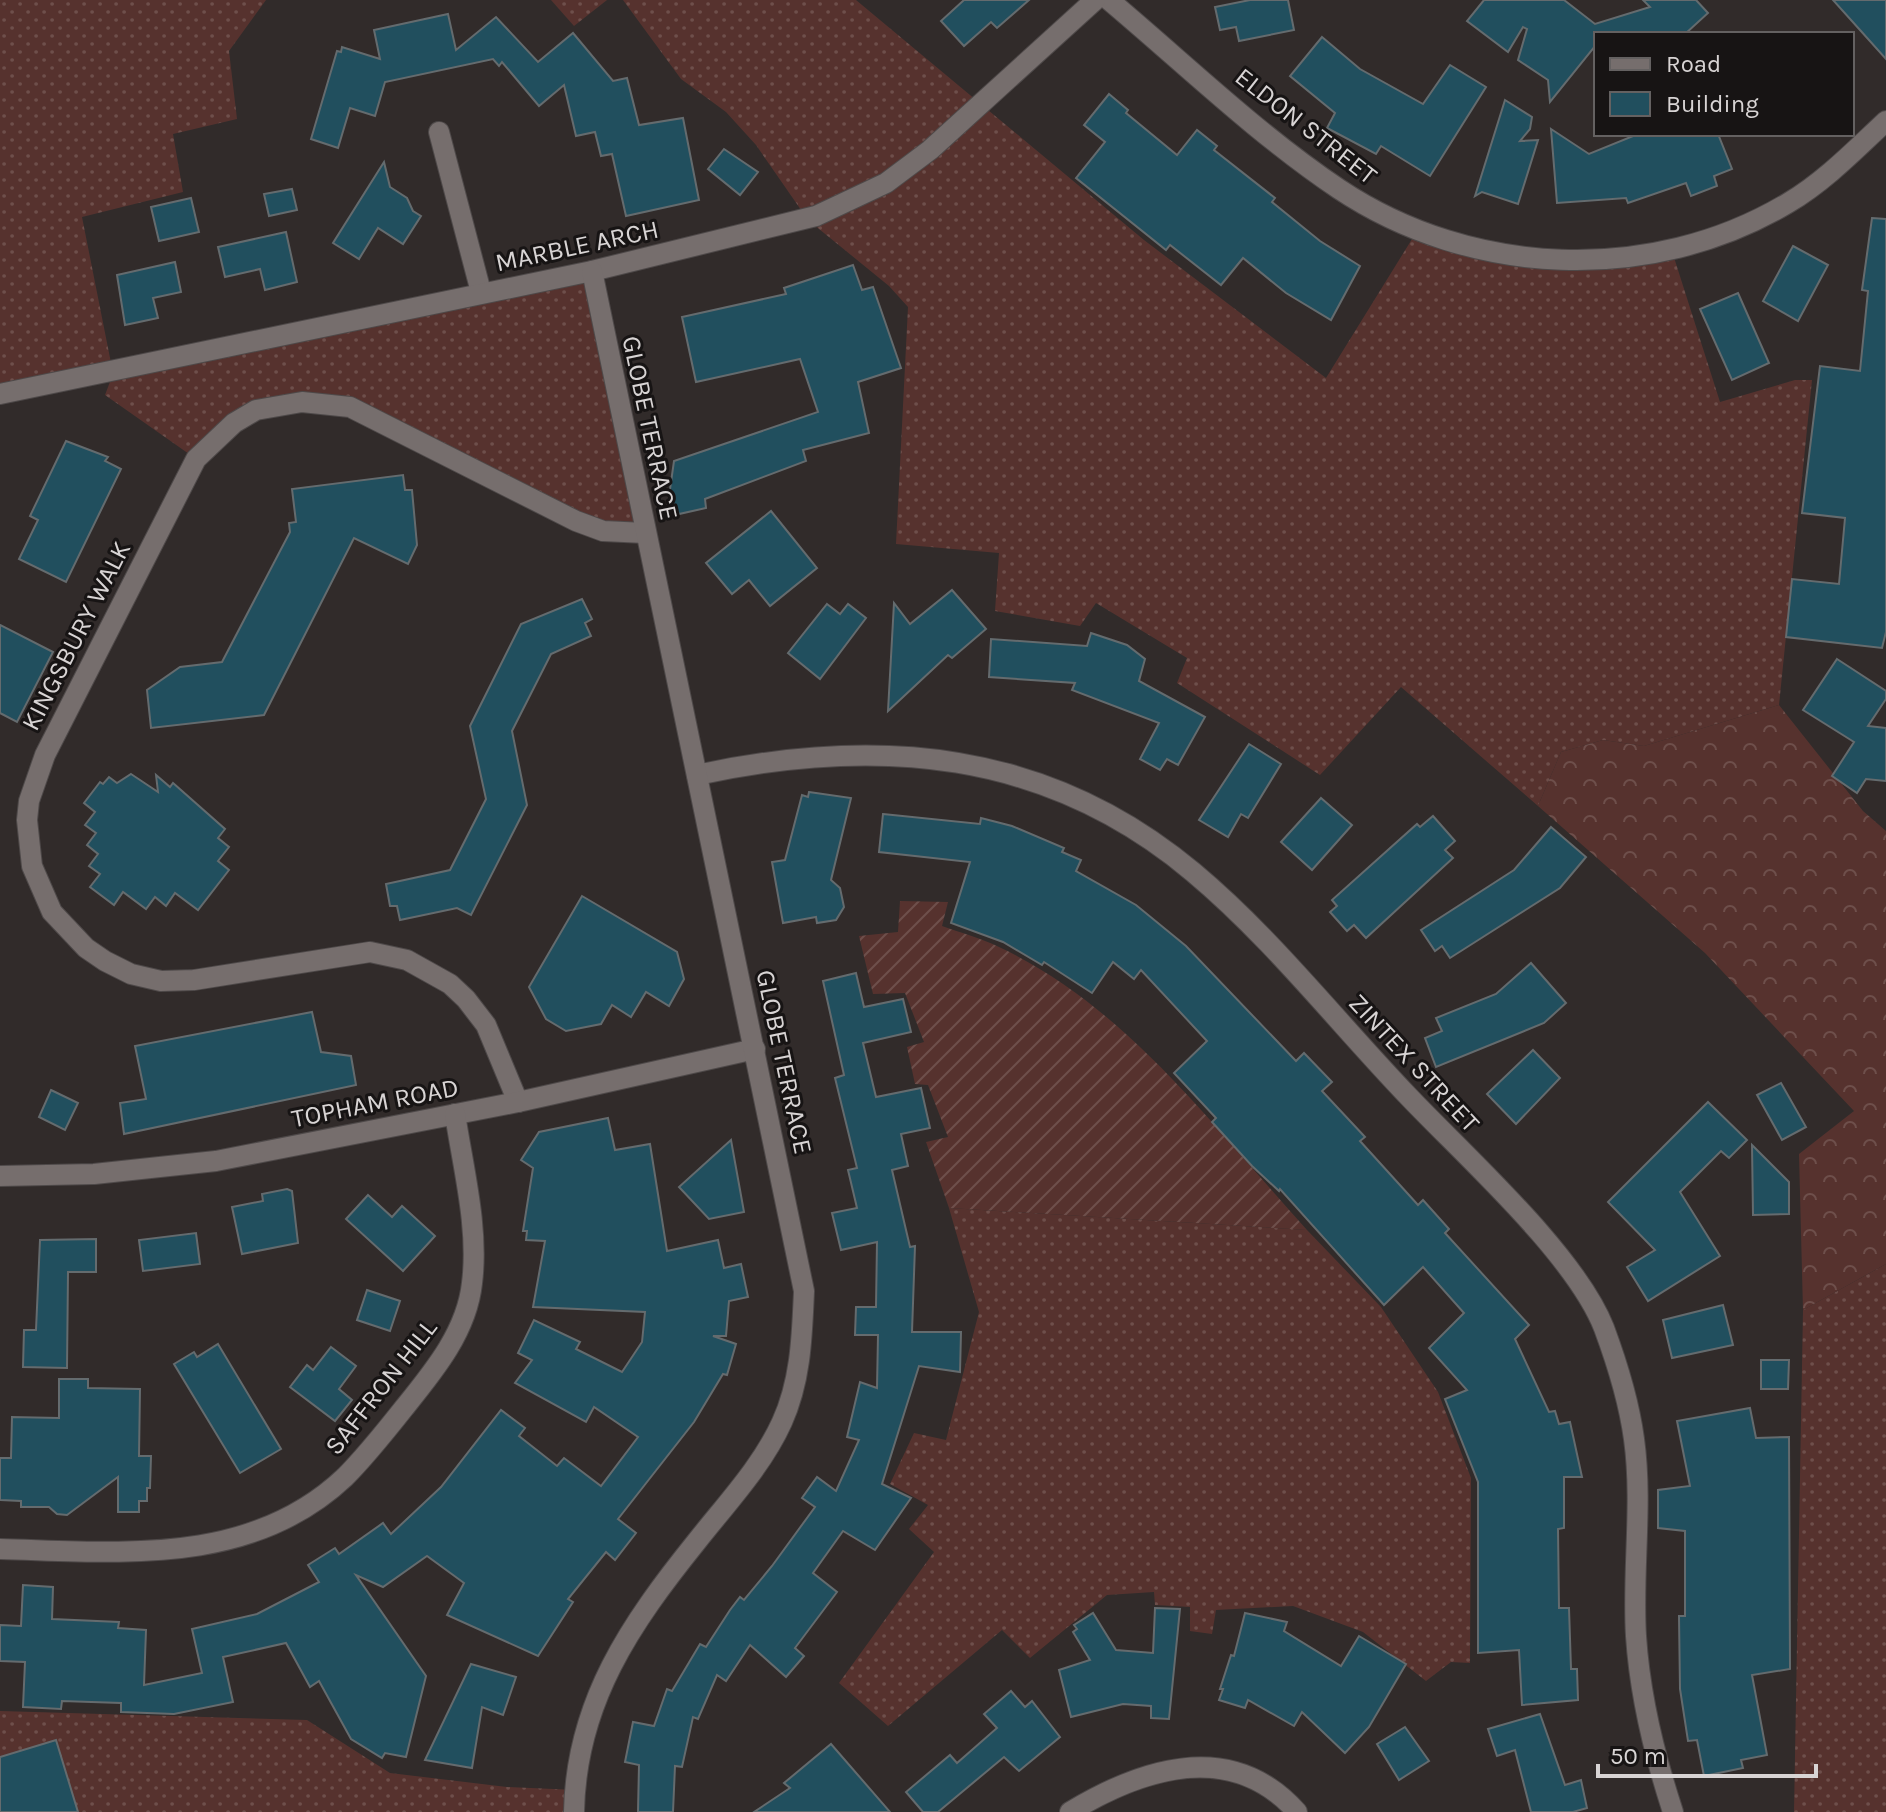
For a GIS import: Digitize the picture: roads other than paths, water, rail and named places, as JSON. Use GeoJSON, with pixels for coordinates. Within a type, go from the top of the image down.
{"type":"FeatureCollection","features":[{"type":"Feature","properties":{"kind":"street","name":"MARBLE ARCH"},"geometry":{"type":"LineString","coordinates":[[0,394],[592,271],[801,221],[838,209],[886,183],[970,116],[1095,0]]}},
{"type":"Feature","properties":{"kind":"street","name":"ELDON STREET"},"geometry":{"type":"LineString","coordinates":[[1109,0],[1305,165],[1340,190],[1416,232],[1489,252],[1552,260],[1608,260],[1668,250],[1713,235],[1789,202],[1886,121]]}},
{"type":"Feature","properties":{"kind":"street"},"geometry":{"type":"LineString","coordinates":[[439,132],[481,292]]}},
{"type":"Feature","properties":{"kind":"street","name":"GLOBE TERRACE"},"geometry":{"type":"LineString","coordinates":[[574,1812],[581,1751],[603,1679],[623,1639],[756,1465],[782,1423],[795,1385],[801,1354],[804,1291],[592,271]]}},
{"type":"Feature","properties":{"kind":"street","name":"KINGSBURY WALK"},"geometry":{"type":"LineString","coordinates":[[518,1102],[486,1025],[466,999],[450,984],[407,960],[370,952],[194,980],[161,981],[131,974],[105,961],[86,948],[52,912],[40,887],[29,847],[29,801],[60,722],[196,459],[234,423],[256,410],[302,402],[350,407],[576,521],[603,531],[645,533]]}},
{"type":"Feature","properties":{"kind":"street","name":"ZINTEX STREET"},"geometry":{"type":"LineString","coordinates":[[697,775],[811,756],[873,754],[932,756],[1006,774],[1063,793],[1145,837],[1194,873],[1266,942],[1558,1255],[1603,1324],[1626,1398],[1634,1439],[1637,1647],[1649,1729],[1673,1812]]}},
{"type":"Feature","properties":{"kind":"street","name":"TOPHAM ROAD"},"geometry":{"type":"LineString","coordinates":[[0,1176],[94,1174],[216,1161],[518,1102],[755,1049]]}},
{"type":"Feature","properties":{"kind":"street","name":"SAFFRON HILL"},"geometry":{"type":"LineString","coordinates":[[0,1549],[180,1551],[252,1534],[286,1518],[344,1478],[386,1431],[442,1358],[462,1325],[473,1280],[470,1215],[455,1114]]}},
{"type":"Feature","properties":{"kind":"street"},"geometry":{"type":"LineString","coordinates":[[1070,1812],[1107,1789],[1153,1771],[1205,1767],[1244,1776],[1280,1796],[1297,1812]]}}]}
